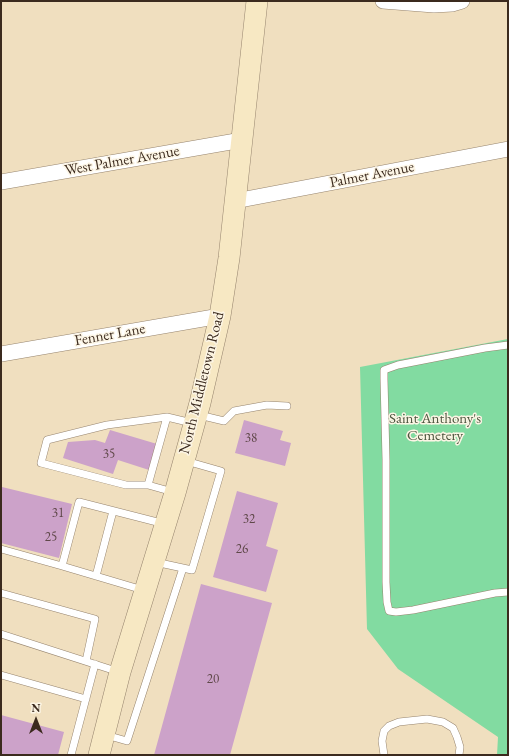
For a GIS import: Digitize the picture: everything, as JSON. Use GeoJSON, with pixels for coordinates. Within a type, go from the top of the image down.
{"type":"FeatureCollection","features":[{"type":"Feature","properties":{"kind":"street","name":"North Middletown Road"},"geometry":{"type":"LineString","coordinates":[[99,755],[120,672],[184,460],[220,316],[236,201],[257,1]]}},
{"type":"Feature","properties":{"kind":"street"},"geometry":{"type":"LineString","coordinates":[[383,1],[434,5],[452,4],[462,1]]}},
{"type":"Feature","properties":{"kind":"street","name":"West Palmer Avenue"},"geometry":{"type":"LineString","coordinates":[[1,182],[242,140]]}},
{"type":"Feature","properties":{"kind":"street","name":"Palmer Avenue"},"geometry":{"type":"LineString","coordinates":[[236,201],[508,149]]}},
{"type":"Feature","properties":{"kind":"street","name":"Fenner Lane"},"geometry":{"type":"LineString","coordinates":[[1,354],[220,316]]}},
{"type":"Feature","properties":{"kind":"lane"},"geometry":{"type":"LineString","coordinates":[[508,345],[398,365],[384,370],[384,379],[386,460],[386,582],[389,611],[396,612],[413,610],[494,593],[508,592]]}},
{"type":"Feature","properties":{"kind":"lane"},"geometry":{"type":"LineString","coordinates":[[174,493],[148,485],[126,485],[41,463],[47,440],[108,425],[167,417],[224,421],[234,411],[267,405],[287,406]]}},
{"type":"Feature","properties":{"kind":"lane"},"geometry":{"type":"LineString","coordinates":[[148,485],[167,417]]}},
{"type":"Feature","properties":{"kind":"lane"},"geometry":{"type":"LineString","coordinates":[[153,562],[192,570],[221,470],[184,460]]}},
{"type":"Feature","properties":{"kind":"lane"},"geometry":{"type":"LineString","coordinates":[[62,566],[79,502],[165,524]]}},
{"type":"Feature","properties":{"kind":"lane"},"geometry":{"type":"LineString","coordinates":[[96,576],[113,511]]}},
{"type":"Feature","properties":{"kind":"lane"},"geometry":{"type":"LineString","coordinates":[[1,549],[144,590]]}},
{"type":"Feature","properties":{"kind":"lane"},"geometry":{"type":"LineString","coordinates":[[104,734],[127,741],[183,568]]}},
{"type":"Feature","properties":{"kind":"lane"},"geometry":{"type":"LineString","coordinates":[[1,593],[95,619],[86,661]]}},
{"type":"Feature","properties":{"kind":"lane"},"geometry":{"type":"LineString","coordinates":[[1,634],[120,672]]}},
{"type":"Feature","properties":{"kind":"lane"},"geometry":{"type":"LineString","coordinates":[[71,755],[96,664]]}},
{"type":"Feature","properties":{"kind":"lane"},"geometry":{"type":"LineString","coordinates":[[1,675],[86,699]]}},
{"type":"Feature","properties":{"kind":"lane"},"geometry":{"type":"LineString","coordinates":[[384,755],[382,741],[384,731],[389,726],[399,722],[427,719],[443,722],[453,728],[460,747],[459,755]]}},
{"type":"Feature","properties":{"kind":"green space","name":"Saint Anthony's Cemetery"},"geometry":{"type":"Polygon","coordinates":[[[508,339],[508,755],[497,755],[498,737],[398,669],[367,629],[360,367],[508,339]]]}},
{"type":"Feature","properties":{"kind":"building"},"geometry":{"type":"Polygon","coordinates":[[[244,420],[283,431],[280,440],[291,443],[285,466],[235,453],[244,420]]]}},
{"type":"Feature","properties":{"kind":"building"},"geometry":{"type":"Polygon","coordinates":[[[110,430],[157,444],[149,470],[118,460],[113,474],[63,458],[68,442],[95,440],[105,443],[110,430]]]}},
{"type":"Feature","properties":{"kind":"building"},"geometry":{"type":"Polygon","coordinates":[[[2,487],[72,504],[59,558],[1,543],[2,487]]]}},
{"type":"Feature","properties":{"kind":"building"},"geometry":{"type":"Polygon","coordinates":[[[237,491],[278,503],[266,546],[278,550],[266,592],[213,577],[237,491]]]}},
{"type":"Feature","properties":{"kind":"building"},"geometry":{"type":"Polygon","coordinates":[[[201,584],[272,603],[230,755],[154,755],[201,584]]]}},
{"type":"Feature","properties":{"kind":"building"},"geometry":{"type":"Polygon","coordinates":[[[1,715],[64,732],[58,755],[1,755],[1,715]]]}}]}
